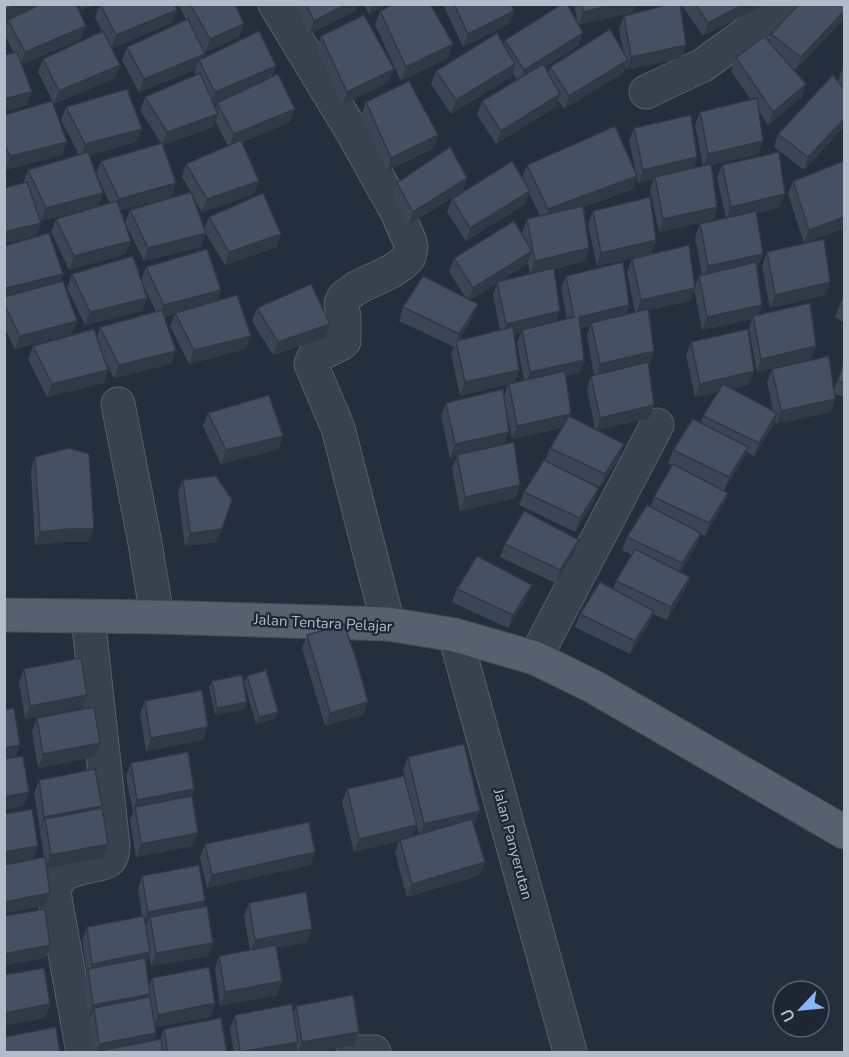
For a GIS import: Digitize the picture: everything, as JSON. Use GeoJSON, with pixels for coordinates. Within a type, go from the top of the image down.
{"type":"FeatureCollection","features":[{"type":"Feature","properties":{"kind":"main road","name":"Jalan Tentara Pelajar"},"geometry":{"type":"LineString","coordinates":[[4,615],[388,624],[456,635],[535,658],[594,687],[844,832]]}},
{"type":"Feature","properties":{"kind":"street"},"geometry":{"type":"LineString","coordinates":[[275,4],[353,133],[397,212],[410,242],[409,257],[402,264],[392,272],[358,287],[344,297],[341,304],[344,316],[344,341],[314,357],[311,364],[338,428],[388,624]]}},
{"type":"Feature","properties":{"kind":"street"},"geometry":{"type":"LineString","coordinates":[[646,92],[703,65],[787,4]]}},
{"type":"Feature","properties":{"kind":"street"},"geometry":{"type":"LineString","coordinates":[[118,404],[157,617]]}},
{"type":"Feature","properties":{"kind":"street"},"geometry":{"type":"LineString","coordinates":[[535,658],[657,425]]}},
{"type":"Feature","properties":{"kind":"street"},"geometry":{"type":"LineString","coordinates":[[83,1053],[54,890],[57,880],[67,872],[103,863],[110,859],[113,853],[88,617]]}},
{"type":"Feature","properties":{"kind":"street","name":"Jalan Panyerutan"},"geometry":{"type":"LineString","coordinates":[[456,635],[570,1053]]}},
{"type":"Feature","properties":{"kind":"street"},"geometry":{"type":"LineString","coordinates":[[353,1053],[374,1053]]}},
{"type":"Feature","properties":{"kind":"building"},"geometry":{"type":"Polygon","coordinates":[[[4,4],[18,4],[6,9],[4,4]]]}},
{"type":"Feature","properties":{"kind":"building"},"geometry":{"type":"Polygon","coordinates":[[[41,4],[76,4],[86,26],[25,52],[8,20],[41,4]]]}},
{"type":"Feature","properties":{"kind":"building"},"geometry":{"type":"Polygon","coordinates":[[[100,4],[174,4],[177,10],[116,35],[100,4]]]}},
{"type":"Feature","properties":{"kind":"building"},"geometry":{"type":"Polygon","coordinates":[[[190,4],[235,4],[244,24],[210,39],[190,4]]]}},
{"type":"Feature","properties":{"kind":"building"},"geometry":{"type":"Polygon","coordinates":[[[306,4],[347,4],[314,21],[306,4]]]}},
{"type":"Feature","properties":{"kind":"building"},"geometry":{"type":"Polygon","coordinates":[[[394,4],[430,4],[453,44],[406,67],[380,11],[394,4]]]}},
{"type":"Feature","properties":{"kind":"building"},"geometry":{"type":"Polygon","coordinates":[[[454,4],[511,4],[514,11],[468,34],[454,4]]]}},
{"type":"Feature","properties":{"kind":"building"},"geometry":{"type":"Polygon","coordinates":[[[562,4],[567,4],[583,33],[524,70],[505,40],[562,4]]]}},
{"type":"Feature","properties":{"kind":"building"},"geometry":{"type":"Polygon","coordinates":[[[582,4],[614,4],[583,12],[582,4]]]}},
{"type":"Feature","properties":{"kind":"building"},"geometry":{"type":"Polygon","coordinates":[[[670,4],[680,4],[686,45],[631,57],[624,16],[670,4]]]}},
{"type":"Feature","properties":{"kind":"building"},"geometry":{"type":"Polygon","coordinates":[[[695,4],[744,4],[708,23],[695,4]]]}},
{"type":"Feature","properties":{"kind":"building"},"geometry":{"type":"Polygon","coordinates":[[[799,4],[844,4],[844,11],[801,57],[771,34],[799,4]]]}},
{"type":"Feature","properties":{"kind":"building"},"geometry":{"type":"Polygon","coordinates":[[[364,15],[394,69],[347,92],[321,36],[364,15]]]}},
{"type":"Feature","properties":{"kind":"building"},"geometry":{"type":"Polygon","coordinates":[[[188,19],[205,54],[144,79],[127,47],[188,19]]]}},
{"type":"Feature","properties":{"kind":"building"},"geometry":{"type":"Polygon","coordinates":[[[610,29],[628,60],[569,96],[550,67],[610,29]]]}},
{"type":"Feature","properties":{"kind":"building"},"geometry":{"type":"Polygon","coordinates":[[[103,31],[120,65],[59,91],[43,59],[103,31]]]}},
{"type":"Feature","properties":{"kind":"building"},"geometry":{"type":"Polygon","coordinates":[[[259,31],[276,66],[215,92],[199,60],[259,31]]]}},
{"type":"Feature","properties":{"kind":"building"},"geometry":{"type":"Polygon","coordinates":[[[497,33],[515,64],[456,100],[436,71],[497,33]]]}},
{"type":"Feature","properties":{"kind":"building"},"geometry":{"type":"Polygon","coordinates":[[[764,36],[806,84],[773,112],[736,58],[764,36]]]}},
{"type":"Feature","properties":{"kind":"building"},"geometry":{"type":"Polygon","coordinates":[[[17,52],[32,92],[4,99],[4,55],[17,52]]]}},
{"type":"Feature","properties":{"kind":"building"},"geometry":{"type":"Polygon","coordinates":[[[543,64],[560,94],[501,131],[482,101],[543,64]]]}},
{"type":"Feature","properties":{"kind":"building"},"geometry":{"type":"Polygon","coordinates":[[[200,73],[218,114],[167,132],[145,97],[200,73]]]}},
{"type":"Feature","properties":{"kind":"building"},"geometry":{"type":"Polygon","coordinates":[[[278,74],[295,109],[234,134],[217,103],[278,74]]]}},
{"type":"Feature","properties":{"kind":"building"},"geometry":{"type":"Polygon","coordinates":[[[833,75],[844,89],[844,119],[808,157],[778,134],[833,75]]]}},
{"type":"Feature","properties":{"kind":"building"},"geometry":{"type":"Polygon","coordinates":[[[409,81],[438,135],[391,158],[366,102],[409,81]]]}},
{"type":"Feature","properties":{"kind":"building"},"geometry":{"type":"Polygon","coordinates":[[[127,89],[142,129],[85,144],[66,107],[127,89]]]}},
{"type":"Feature","properties":{"kind":"building"},"geometry":{"type":"Polygon","coordinates":[[[757,98],[763,141],[708,154],[700,112],[757,98]]]}},
{"type":"Feature","properties":{"kind":"building"},"geometry":{"type":"Polygon","coordinates":[[[52,101],[67,142],[10,156],[4,145],[4,115],[52,101]]]}},
{"type":"Feature","properties":{"kind":"building"},"geometry":{"type":"Polygon","coordinates":[[[691,115],[697,157],[643,170],[634,128],[691,115]]]}},
{"type":"Feature","properties":{"kind":"building"},"geometry":{"type":"Polygon","coordinates":[[[615,126],[637,176],[548,209],[527,165],[615,126]]]}},
{"type":"Feature","properties":{"kind":"building"},"geometry":{"type":"Polygon","coordinates":[[[241,140],[259,181],[207,199],[186,164],[241,140]]]}},
{"type":"Feature","properties":{"kind":"building"},"geometry":{"type":"Polygon","coordinates":[[[162,143],[176,183],[119,199],[101,161],[162,143]]]}},
{"type":"Feature","properties":{"kind":"building"},"geometry":{"type":"Polygon","coordinates":[[[450,147],[467,178],[413,212],[397,183],[450,147]]]}},
{"type":"Feature","properties":{"kind":"building"},"geometry":{"type":"Polygon","coordinates":[[[88,152],[103,193],[46,208],[28,170],[88,152]]]}},
{"type":"Feature","properties":{"kind":"building"},"geometry":{"type":"Polygon","coordinates":[[[779,152],[785,194],[731,207],[722,165],[779,152]]]}},
{"type":"Feature","properties":{"kind":"building"},"geometry":{"type":"Polygon","coordinates":[[[512,161],[530,191],[470,228],[452,199],[512,161]]]}},
{"type":"Feature","properties":{"kind":"building"},"geometry":{"type":"Polygon","coordinates":[[[844,161],[844,217],[809,230],[793,181],[844,161]]]}},
{"type":"Feature","properties":{"kind":"building"},"geometry":{"type":"Polygon","coordinates":[[[711,164],[717,207],[663,219],[655,177],[711,164]]]}},
{"type":"Feature","properties":{"kind":"building"},"geometry":{"type":"Polygon","coordinates":[[[27,182],[41,223],[4,232],[4,188],[27,182]]]}},
{"type":"Feature","properties":{"kind":"building"},"geometry":{"type":"Polygon","coordinates":[[[191,192],[206,233],[148,248],[130,210],[191,192]]]}},
{"type":"Feature","properties":{"kind":"building"},"geometry":{"type":"Polygon","coordinates":[[[263,193],[281,234],[229,252],[209,217],[263,193]]]}},
{"type":"Feature","properties":{"kind":"building"},"geometry":{"type":"Polygon","coordinates":[[[650,197],[656,240],[601,253],[593,211],[650,197]]]}},
{"type":"Feature","properties":{"kind":"building"},"geometry":{"type":"Polygon","coordinates":[[[117,201],[131,241],[74,256],[56,219],[117,201]]]}},
{"type":"Feature","properties":{"kind":"building"},"geometry":{"type":"Polygon","coordinates":[[[583,206],[589,248],[535,261],[527,219],[583,206]]]}},
{"type":"Feature","properties":{"kind":"building"},"geometry":{"type":"Polygon","coordinates":[[[756,211],[763,254],[708,266],[700,224],[756,211]]]}},
{"type":"Feature","properties":{"kind":"building"},"geometry":{"type":"Polygon","coordinates":[[[514,221],[532,251],[473,288],[454,258],[514,221]]]}},
{"type":"Feature","properties":{"kind":"building"},"geometry":{"type":"Polygon","coordinates":[[[49,233],[63,274],[6,288],[4,284],[4,246],[49,233]]]}},
{"type":"Feature","properties":{"kind":"building"},"geometry":{"type":"Polygon","coordinates":[[[824,239],[830,282],[775,295],[767,252],[824,239]]]}},
{"type":"Feature","properties":{"kind":"building"},"geometry":{"type":"Polygon","coordinates":[[[689,245],[695,288],[641,300],[632,259],[689,245]]]}},
{"type":"Feature","properties":{"kind":"building"},"geometry":{"type":"Polygon","coordinates":[[[207,249],[221,290],[164,305],[146,267],[207,249]]]}},
{"type":"Feature","properties":{"kind":"building"},"geometry":{"type":"Polygon","coordinates":[[[133,256],[147,298],[90,312],[72,274],[133,256]]]}},
{"type":"Feature","properties":{"kind":"building"},"geometry":{"type":"Polygon","coordinates":[[[623,262],[629,305],[579,317],[584,360],[530,372],[522,330],[574,317],[566,276],[623,262]]]}},
{"type":"Feature","properties":{"kind":"building"},"geometry":{"type":"Polygon","coordinates":[[[756,262],[762,305],[707,317],[699,276],[756,262]]]}},
{"type":"Feature","properties":{"kind":"building"},"geometry":{"type":"Polygon","coordinates":[[[554,268],[560,311],[506,324],[497,282],[554,268]]]}},
{"type":"Feature","properties":{"kind":"building"},"geometry":{"type":"Polygon","coordinates":[[[423,276],[478,304],[459,334],[403,307],[423,276]]]}},
{"type":"Feature","properties":{"kind":"building"},"geometry":{"type":"Polygon","coordinates":[[[63,281],[77,321],[20,336],[4,304],[4,297],[63,281]]]}},
{"type":"Feature","properties":{"kind":"building"},"geometry":{"type":"Polygon","coordinates":[[[311,284],[330,324],[278,342],[257,308],[311,284]]]}},
{"type":"Feature","properties":{"kind":"building"},"geometry":{"type":"Polygon","coordinates":[[[237,295],[251,336],[194,350],[175,313],[237,295]]]}},
{"type":"Feature","properties":{"kind":"building"},"geometry":{"type":"Polygon","coordinates":[[[810,303],[816,346],[761,359],[753,316],[810,303]]]}},
{"type":"Feature","properties":{"kind":"building"},"geometry":{"type":"Polygon","coordinates":[[[648,309],[654,351],[600,364],[591,323],[648,309]]]}},
{"type":"Feature","properties":{"kind":"building"},"geometry":{"type":"Polygon","coordinates":[[[162,310],[176,351],[119,365],[100,327],[162,310]]]}},
{"type":"Feature","properties":{"kind":"building"},"geometry":{"type":"Polygon","coordinates":[[[513,327],[519,370],[465,382],[456,341],[513,327]]]}},
{"type":"Feature","properties":{"kind":"building"},"geometry":{"type":"Polygon","coordinates":[[[94,329],[108,370],[52,384],[33,346],[94,329]]]}},
{"type":"Feature","properties":{"kind":"building"},"geometry":{"type":"Polygon","coordinates":[[[748,329],[754,371],[700,384],[691,342],[748,329]]]}},
{"type":"Feature","properties":{"kind":"building"},"geometry":{"type":"Polygon","coordinates":[[[829,356],[835,399],[781,411],[772,369],[829,356]]]}},
{"type":"Feature","properties":{"kind":"building"},"geometry":{"type":"Polygon","coordinates":[[[844,361],[844,383],[838,381],[844,361]]]}},
{"type":"Feature","properties":{"kind":"building"},"geometry":{"type":"Polygon","coordinates":[[[648,362],[654,405],[600,418],[591,376],[648,362]]]}},
{"type":"Feature","properties":{"kind":"building"},"geometry":{"type":"Polygon","coordinates":[[[565,371],[571,414],[517,426],[509,384],[565,371]]]}},
{"type":"Feature","properties":{"kind":"building"},"geometry":{"type":"Polygon","coordinates":[[[723,384],[777,413],[759,443],[703,416],[723,384]]]}},
{"type":"Feature","properties":{"kind":"building"},"geometry":{"type":"Polygon","coordinates":[[[503,389],[509,432],[455,444],[446,403],[503,389]]]}},
{"type":"Feature","properties":{"kind":"building"},"geometry":{"type":"Polygon","coordinates":[[[269,395],[283,436],[226,450],[208,413],[269,395]]]}},
{"type":"Feature","properties":{"kind":"building"},"geometry":{"type":"Polygon","coordinates":[[[569,416],[624,444],[605,474],[550,448],[569,416]]]}},
{"type":"Feature","properties":{"kind":"building"},"geometry":{"type":"Polygon","coordinates":[[[693,419],[748,447],[729,477],[673,450],[693,419]]]}},
{"type":"Feature","properties":{"kind":"building"},"geometry":{"type":"Polygon","coordinates":[[[514,442],[520,485],[465,497],[457,455],[514,442]]]}},
{"type":"Feature","properties":{"kind":"building"},"geometry":{"type":"Polygon","coordinates":[[[69,448],[89,454],[94,529],[40,532],[35,457],[69,448]]]}},
{"type":"Feature","properties":{"kind":"building"},"geometry":{"type":"Polygon","coordinates":[[[544,460],[599,488],[580,518],[524,492],[544,460]]]}},
{"type":"Feature","properties":{"kind":"building"},"geometry":{"type":"Polygon","coordinates":[[[673,464],[728,493],[709,523],[654,497],[673,464]]]}},
{"type":"Feature","properties":{"kind":"building"},"geometry":{"type":"Polygon","coordinates":[[[216,476],[232,500],[222,529],[190,533],[183,480],[216,476]]]}},
{"type":"Feature","properties":{"kind":"building"},"geometry":{"type":"Polygon","coordinates":[[[647,505],[701,533],[682,563],[627,537],[647,505]]]}},
{"type":"Feature","properties":{"kind":"building"},"geometry":{"type":"Polygon","coordinates":[[[524,511],[579,540],[560,570],[505,544],[524,511]]]}},
{"type":"Feature","properties":{"kind":"building"},"geometry":{"type":"Polygon","coordinates":[[[635,549],[690,577],[671,607],[616,581],[635,549]]]}},
{"type":"Feature","properties":{"kind":"building"},"geometry":{"type":"Polygon","coordinates":[[[477,556],[532,585],[513,615],[457,589],[477,556]]]}},
{"type":"Feature","properties":{"kind":"building"},"geometry":{"type":"Polygon","coordinates":[[[600,582],[654,611],[635,641],[580,614],[600,582]]]}},
{"type":"Feature","properties":{"kind":"building"},"geometry":{"type":"Polygon","coordinates":[[[344,624],[368,702],[330,713],[307,635],[344,624]]]}},
{"type":"Feature","properties":{"kind":"building"},"geometry":{"type":"Polygon","coordinates":[[[81,658],[87,695],[30,706],[24,669],[81,658]]]}},
{"type":"Feature","properties":{"kind":"building"},"geometry":{"type":"Polygon","coordinates":[[[266,670],[278,712],[259,717],[247,676],[266,670]]]}},
{"type":"Feature","properties":{"kind":"building"},"geometry":{"type":"Polygon","coordinates":[[[242,675],[247,702],[217,708],[212,681],[242,675]]]}},
{"type":"Feature","properties":{"kind":"building"},"geometry":{"type":"Polygon","coordinates":[[[202,690],[208,727],[151,738],[145,701],[202,690]]]}},
{"type":"Feature","properties":{"kind":"building"},"geometry":{"type":"Polygon","coordinates":[[[94,707],[100,743],[43,754],[37,718],[94,707]]]}},
{"type":"Feature","properties":{"kind":"building"},"geometry":{"type":"Polygon","coordinates":[[[14,708],[20,745],[4,748],[4,710],[14,708]]]}},
{"type":"Feature","properties":{"kind":"building"},"geometry":{"type":"Polygon","coordinates":[[[464,744],[480,811],[424,824],[408,757],[464,744]]]}},
{"type":"Feature","properties":{"kind":"building"},"geometry":{"type":"Polygon","coordinates":[[[188,752],[194,789],[137,800],[131,763],[188,752]]]}},
{"type":"Feature","properties":{"kind":"building"},"geometry":{"type":"Polygon","coordinates":[[[23,756],[29,792],[4,797],[4,759],[23,756]]]}},
{"type":"Feature","properties":{"kind":"building"},"geometry":{"type":"Polygon","coordinates":[[[95,769],[102,806],[44,817],[39,780],[95,769]]]}},
{"type":"Feature","properties":{"kind":"building"},"geometry":{"type":"Polygon","coordinates":[[[404,776],[417,825],[359,839],[347,789],[404,776]]]}},
{"type":"Feature","properties":{"kind":"building"},"geometry":{"type":"Polygon","coordinates":[[[192,796],[198,833],[141,844],[135,807],[192,796]]]}},
{"type":"Feature","properties":{"kind":"building"},"geometry":{"type":"Polygon","coordinates":[[[102,808],[108,844],[51,855],[45,819],[102,808]]]}},
{"type":"Feature","properties":{"kind":"building"},"geometry":{"type":"Polygon","coordinates":[[[32,809],[38,846],[4,852],[4,814],[32,809]]]}},
{"type":"Feature","properties":{"kind":"building"},"geometry":{"type":"Polygon","coordinates":[[[472,819],[485,862],[412,884],[400,840],[472,819]]]}},
{"type":"Feature","properties":{"kind":"building"},"geometry":{"type":"Polygon","coordinates":[[[309,822],[315,852],[212,875],[205,844],[309,822]]]}},
{"type":"Feature","properties":{"kind":"building"},"geometry":{"type":"Polygon","coordinates":[[[45,857],[50,893],[4,902],[4,865],[45,857]]]}},
{"type":"Feature","properties":{"kind":"building"},"geometry":{"type":"Polygon","coordinates":[[[199,865],[205,901],[148,912],[142,876],[199,865]]]}},
{"type":"Feature","properties":{"kind":"building"},"geometry":{"type":"Polygon","coordinates":[[[306,892],[312,929],[255,940],[249,903],[306,892]]]}},
{"type":"Feature","properties":{"kind":"building"},"geometry":{"type":"Polygon","coordinates":[[[207,906],[213,943],[156,953],[150,917],[207,906]]]}},
{"type":"Feature","properties":{"kind":"building"},"geometry":{"type":"Polygon","coordinates":[[[45,909],[50,945],[4,954],[4,916],[45,909]]]}},
{"type":"Feature","properties":{"kind":"building"},"geometry":{"type":"Polygon","coordinates":[[[144,916],[150,952],[92,964],[87,927],[144,916]]]}},
{"type":"Feature","properties":{"kind":"building"},"geometry":{"type":"Polygon","coordinates":[[[276,945],[282,981],[225,992],[219,956],[276,945]]]}},
{"type":"Feature","properties":{"kind":"building"},"geometry":{"type":"Polygon","coordinates":[[[145,958],[150,994],[93,1005],[88,969],[145,958]]]}},
{"type":"Feature","properties":{"kind":"building"},"geometry":{"type":"Polygon","coordinates":[[[209,967],[215,1003],[158,1015],[152,978],[209,967]]]}},
{"type":"Feature","properties":{"kind":"building"},"geometry":{"type":"Polygon","coordinates":[[[44,968],[50,1004],[4,1013],[4,975],[44,968]]]}},
{"type":"Feature","properties":{"kind":"building"},"geometry":{"type":"Polygon","coordinates":[[[353,995],[359,1032],[302,1042],[296,1006],[353,995]]]}},
{"type":"Feature","properties":{"kind":"building"},"geometry":{"type":"Polygon","coordinates":[[[150,997],[156,1033],[99,1044],[94,1008],[150,997]]]}},
{"type":"Feature","properties":{"kind":"building"},"geometry":{"type":"Polygon","coordinates":[[[292,1004],[298,1042],[240,1052],[235,1015],[292,1004]]]}},
{"type":"Feature","properties":{"kind":"building"},"geometry":{"type":"Polygon","coordinates":[[[221,1018],[227,1053],[168,1053],[164,1029],[221,1018]]]}},
{"type":"Feature","properties":{"kind":"building"},"geometry":{"type":"Polygon","coordinates":[[[56,1027],[60,1053],[4,1053],[4,1037],[56,1027]]]}},
{"type":"Feature","properties":{"kind":"building"},"geometry":{"type":"Polygon","coordinates":[[[161,1039],[163,1053],[104,1053],[104,1050],[161,1039]]]}}]}
